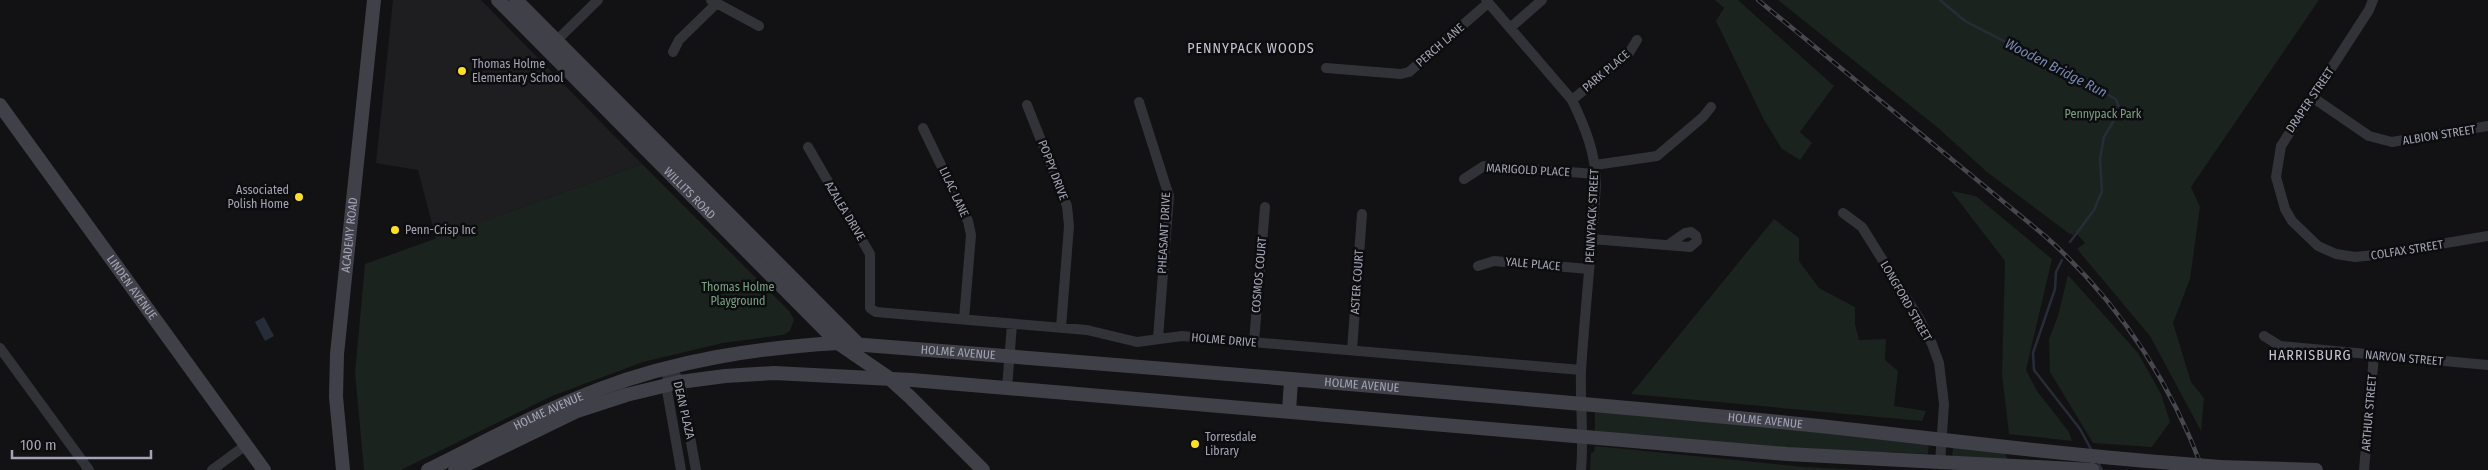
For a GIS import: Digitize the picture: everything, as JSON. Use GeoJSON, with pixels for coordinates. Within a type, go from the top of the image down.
{"type":"FeatureCollection","features":[{"type":"Feature","properties":{"kind":"main road","name":"ACADEMY ROAD"},"geometry":{"type":"LineString","coordinates":[[343,470],[336,403],[336,369],[374,0]]}},
{"type":"Feature","properties":{"kind":"main road","name":"WILLITS ROAD"},"geometry":{"type":"LineString","coordinates":[[498,0],[552,45],[983,470]]}},
{"type":"Feature","properties":{"kind":"main road","name":"WILLITS ROAD"},"geometry":{"type":"LineString","coordinates":[[516,0],[552,45],[838,342],[889,378]]}},
{"type":"Feature","properties":{"kind":"main road","name":"LINDEN AVENUE"},"geometry":{"type":"LineString","coordinates":[[0,105],[264,470]]}},
{"type":"Feature","properties":{"kind":"main road","name":"HOLME AVENUE"},"geometry":{"type":"LineString","coordinates":[[428,470],[556,406],[601,388],[670,367],[744,352],[838,342],[1580,404],[1941,438],[2113,459],[2220,467],[2316,470]]}},
{"type":"Feature","properties":{"kind":"main road","name":"HOLME AVENUE"},"geometry":{"type":"LineString","coordinates":[[455,470],[577,411],[626,395],[680,382],[758,374],[889,378],[1289,411],[1582,438],[1864,460],[2093,470]]}},
{"type":"Feature","properties":{"kind":"main road"},"geometry":{"type":"LineString","coordinates":[[1289,411],[1291,381]]}},
{"type":"Feature","properties":{"kind":"street"},"geometry":{"type":"LineString","coordinates":[[552,45],[598,0]]}},
{"type":"Feature","properties":{"kind":"street"},"geometry":{"type":"LineString","coordinates":[[1510,28],[1542,0]]}},
{"type":"Feature","properties":{"kind":"street","name":"DRAPER STREET"},"geometry":{"type":"LineString","coordinates":[[2327,250],[2318,246],[2292,221],[2279,194],[2276,177],[2281,146],[2374,0]]}},
{"type":"Feature","properties":{"kind":"street","name":"PENNYPACK STREET"},"geometry":{"type":"LineString","coordinates":[[1487,1],[1572,100],[1582,120],[1596,169],[1580,404],[1581,470]]}},
{"type":"Feature","properties":{"kind":"street","name":"PERCH LANE"},"geometry":{"type":"LineString","coordinates":[[1326,68],[1401,74],[1409,72],[1487,1]]}},
{"type":"Feature","properties":{"kind":"street"},"geometry":{"type":"LineString","coordinates":[[673,52],[680,40],[714,2],[759,26]]}},
{"type":"Feature","properties":{"kind":"street","name":"PARK PLACE"},"geometry":{"type":"LineString","coordinates":[[1572,100],[1629,53],[1637,40]]}},
{"type":"Feature","properties":{"kind":"street","name":"ALBION STREET"},"geometry":{"type":"LineString","coordinates":[[2312,97],[2369,136],[2392,142],[2488,126]]}},
{"type":"Feature","properties":{"kind":"street","name":"PHEASANT DRIVE"},"geometry":{"type":"LineString","coordinates":[[1139,102],[1169,196],[1158,338]]}},
{"type":"Feature","properties":{"kind":"street","name":"POPPY DRIVE"},"geometry":{"type":"LineString","coordinates":[[1027,105],[1067,206],[1069,226],[1061,327]]}},
{"type":"Feature","properties":{"kind":"street","name":"MARIGOLD PLACE"},"geometry":{"type":"LineString","coordinates":[[1464,179],[1484,166],[1596,169],[1657,156],[1703,117],[1711,107]]}},
{"type":"Feature","properties":{"kind":"street","name":"LILAC LANE"},"geometry":{"type":"LineString","coordinates":[[923,128],[968,221],[970,235],[964,319]]}},
{"type":"Feature","properties":{"kind":"street","name":"AZALEA DRIVE"},"geometry":{"type":"LineString","coordinates":[[808,147],[870,254],[870,308]]}},
{"type":"Feature","properties":{"kind":"street","name":"COSMOS COURT"},"geometry":{"type":"LineString","coordinates":[[1254,342],[1265,207]]}},
{"type":"Feature","properties":{"kind":"street","name":"LONGFORD STREET"},"geometry":{"type":"LineString","coordinates":[[1842,213],[1862,227],[1920,320],[1932,344],[1942,383],[1944,404],[1940,463]]}},
{"type":"Feature","properties":{"kind":"street","name":"ASTER COURT"},"geometry":{"type":"LineString","coordinates":[[1352,350],[1362,214]]}},
{"type":"Feature","properties":{"kind":"street","name":"COLFAX STREET"},"geometry":{"type":"LineString","coordinates":[[2327,250],[2355,257],[2375,256],[2488,236]]}},
{"type":"Feature","properties":{"kind":"street"},"geometry":{"type":"LineString","coordinates":[[1592,239],[1668,245]]}},
{"type":"Feature","properties":{"kind":"street","name":"YALE PLACE"},"geometry":{"type":"LineString","coordinates":[[1478,266],[1494,261],[1589,269]]}},
{"type":"Feature","properties":{"kind":"street","name":"HOLME DRIVE"},"geometry":{"type":"LineString","coordinates":[[870,308],[876,312],[1087,330],[1137,342],[1182,336],[1582,370]]}},
{"type":"Feature","properties":{"kind":"street"},"geometry":{"type":"LineString","coordinates":[[1007,388],[1012,324]]}},
{"type":"Feature","properties":{"kind":"street","name":"NARVON STREET"},"geometry":{"type":"LineString","coordinates":[[2264,336],[2280,346],[2488,365]]}},
{"type":"Feature","properties":{"kind":"street"},"geometry":{"type":"LineString","coordinates":[[0,348],[89,470]]}},
{"type":"Feature","properties":{"kind":"street","name":"ARTHUR STREET"},"geometry":{"type":"LineString","coordinates":[[2364,470],[2374,355]]}},
{"type":"Feature","properties":{"kind":"street","name":"DEAN PLAZA"},"geometry":{"type":"LineString","coordinates":[[670,367],[680,382],[696,470]]}},
{"type":"Feature","properties":{"kind":"street","name":"DEAN PLAZA"},"geometry":{"type":"LineString","coordinates":[[670,367],[666,385],[682,470]]}},
{"type":"Feature","properties":{"kind":"street"},"geometry":{"type":"LineString","coordinates":[[212,470],[246,445]]}},
{"type":"Feature","properties":{"kind":"shaded area"},"geometry":{"type":"Polygon","coordinates":[[[393,0],[481,0],[642,164],[436,239],[418,170],[376,163],[393,0]]]}},
{"type":"Feature","properties":{"kind":"shaded area"},"geometry":{"type":"Polygon","coordinates":[[[264,317],[274,336],[265,341],[255,322],[264,317]]]}},
{"type":"Feature","properties":{"kind":"green space"},"geometry":{"type":"Polygon","coordinates":[[[1715,0],[1738,0],[1834,86],[1800,132],[1812,143],[1800,160],[1782,149],[1764,120],[1716,21],[1724,8],[1715,0]]]}},
{"type":"Feature","properties":{"kind":"green space","name":"Pennypack Park"},"geometry":{"type":"Polygon","coordinates":[[[1778,0],[2319,0],[2191,187],[2200,207],[2190,279],[2173,323],[2191,382],[2204,398],[2201,431],[2150,336],[2077,249],[2085,243],[2075,232],[2073,235],[2067,232],[1987,172],[1937,127],[1778,0]]]}},
{"type":"Feature","properties":{"kind":"green space","name":"Thomas Holme Playground"},"geometry":{"type":"Polygon","coordinates":[[[642,164],[790,312],[794,320],[790,331],[783,335],[723,343],[643,362],[552,396],[401,470],[364,470],[355,373],[365,264],[642,164]]]}},
{"type":"Feature","properties":{"kind":"green space"},"geometry":{"type":"Polygon","coordinates":[[[1951,191],[1976,196],[2052,259],[2026,370],[2037,391],[2069,432],[2072,441],[2009,434],[2002,375],[2005,261],[1951,191]]]}},
{"type":"Feature","properties":{"kind":"green space"},"geometry":{"type":"Polygon","coordinates":[[[1774,219],[1799,238],[1799,261],[1819,288],[1855,307],[1855,324],[1859,340],[1886,339],[1885,360],[1898,371],[1894,406],[1926,411],[1922,421],[1631,394],[1774,219]]]}},
{"type":"Feature","properties":{"kind":"green space"},"geometry":{"type":"Polygon","coordinates":[[[2068,275],[2138,353],[2161,394],[2170,422],[2152,447],[2093,443],[2050,372],[2049,339],[2058,316],[2068,275]]]}},
{"type":"Feature","properties":{"kind":"green space"},"geometry":{"type":"Polygon","coordinates":[[[1595,412],[1844,432],[1929,443],[1928,454],[1886,452],[1859,455],[1595,432],[1595,412]]]}},
{"type":"Feature","properties":{"kind":"green space"},"geometry":{"type":"Polygon","coordinates":[[[1595,446],[1804,467],[1864,470],[1590,470],[1591,453],[1594,452],[1595,446]]]}},
{"type":"Feature","properties":{"kind":"green space"},"geometry":{"type":"Polygon","coordinates":[[[1953,447],[2005,453],[2008,461],[1952,459],[1953,447]]]}},
{"type":"Feature","properties":{"kind":"waterway","name":"Wooden Bridge Run"},"geometry":{"type":"LineString","coordinates":[[1940,0],[1965,21],[2116,99],[2120,110],[2104,137],[2100,159],[2102,191],[2094,210],[2070,242]]}},
{"type":"Feature","properties":{"kind":"waterway","name":"Wooden Bridge Run"},"geometry":{"type":"LineString","coordinates":[[2062,260],[2056,272],[2055,289],[2033,353],[2034,370],[2080,429],[2092,451]]}},
{"type":"Feature","properties":{"kind":"waterway","name":"Wooden Bridge Run"},"geometry":{"type":"LineString","coordinates":[[2098,462],[2102,470]]}},
{"type":"Feature","properties":{"kind":"railway"},"geometry":{"type":"LineString","coordinates":[[1758,0],[2045,236],[2096,287],[2139,343],[2157,373],[2174,404],[2203,470]]}},
{"type":"Feature","properties":{"kind":"place","name":"Thomas Holme Elementary School"},"geometry":{"type":"Point","coordinates":[462,71]}},
{"type":"Feature","properties":{"kind":"place","name":"Associated Polish Home"},"geometry":{"type":"Point","coordinates":[299,197]}},
{"type":"Feature","properties":{"kind":"place","name":"Penn-Crisp Inc"},"geometry":{"type":"Point","coordinates":[395,230]}},
{"type":"Feature","properties":{"kind":"place","name":"Torresdale Library"},"geometry":{"type":"Point","coordinates":[1195,444]}},
{"type":"Feature","properties":{"kind":"district","name":"PENNYPACK WOODS"},"geometry":{"type":"Point","coordinates":[1251,48]}},
{"type":"Feature","properties":{"kind":"district","name":"HARRISBURG"},"geometry":{"type":"Point","coordinates":[2310,355]}}]}
